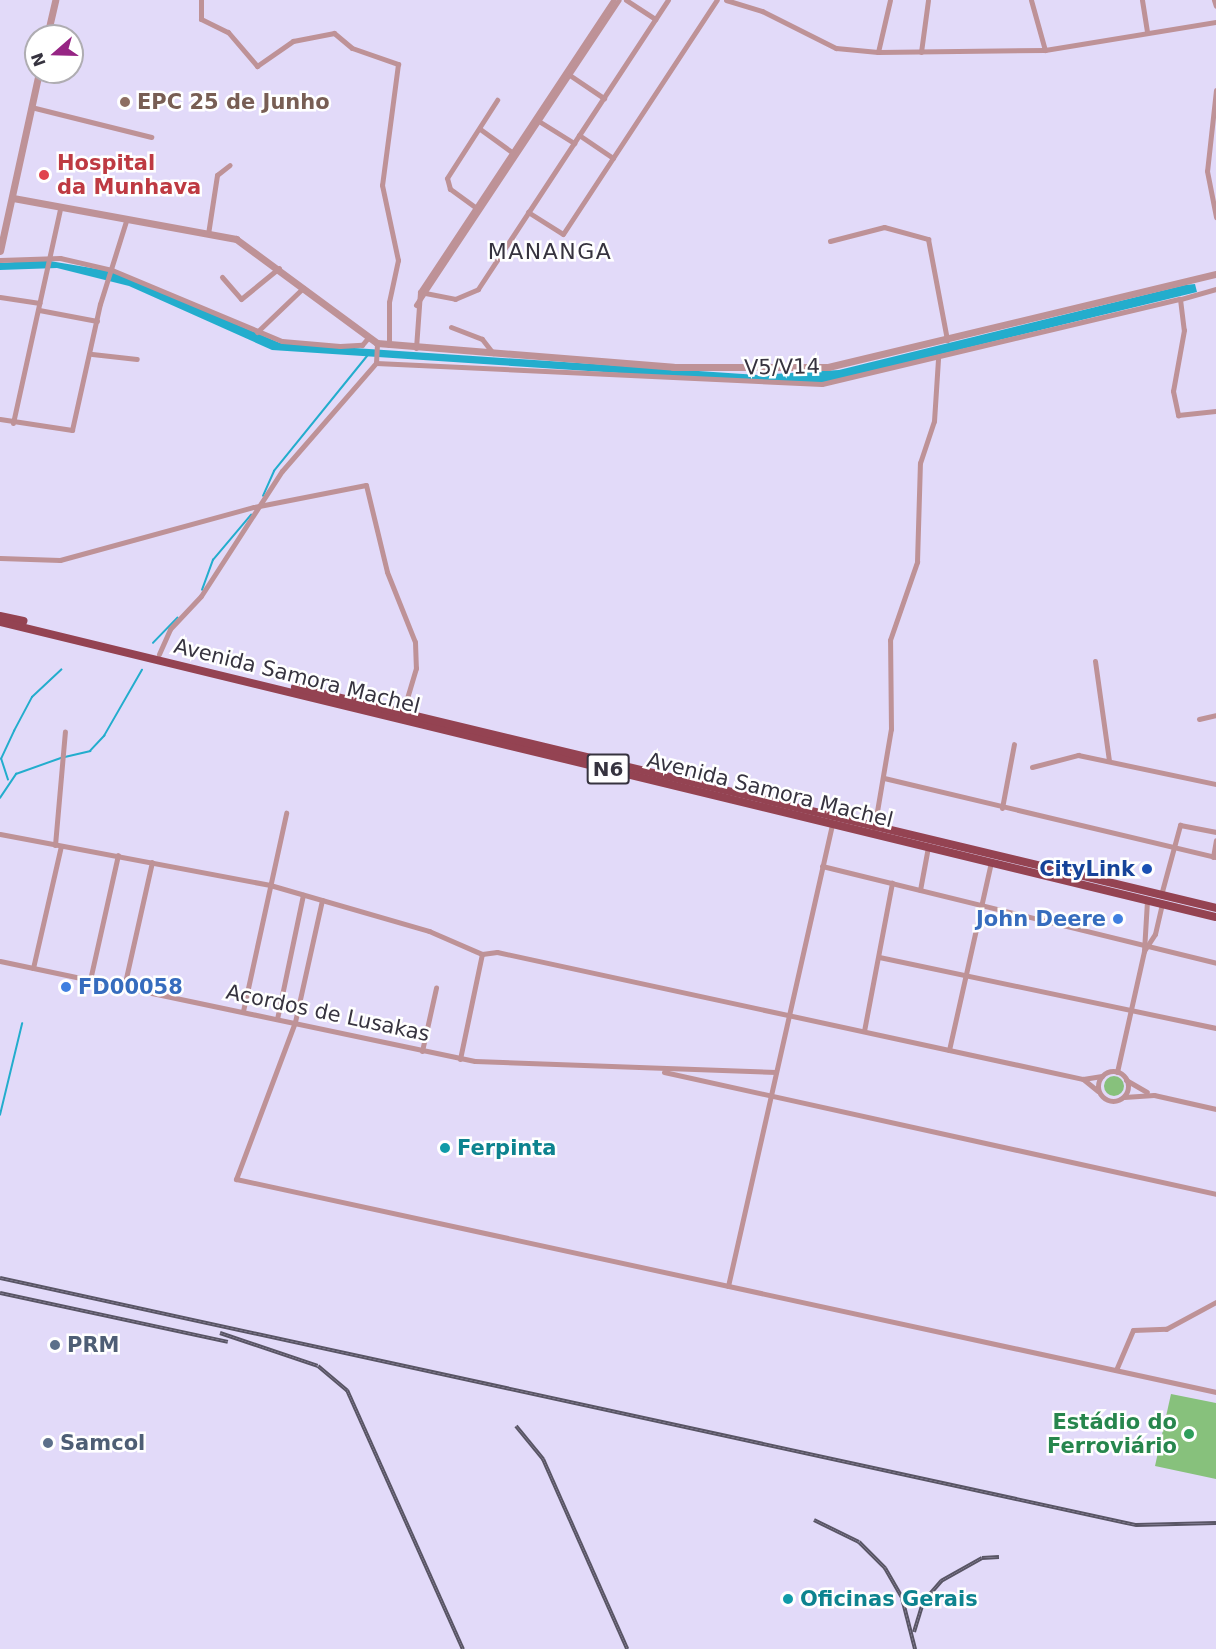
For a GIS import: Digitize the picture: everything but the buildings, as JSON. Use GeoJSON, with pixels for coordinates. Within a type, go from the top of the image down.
{"type":"FeatureCollection","features":[{"type":"Feature","properties":{"kind":"highway","name":"Avenida Samora Machel"},"geometry":{"type":"LineString","coordinates":[[0,616],[832,824],[873,830],[928,847],[1147,900],[1161,900]]}},
{"type":"Feature","properties":{"kind":"highway","name":"Avenida Samora Machel"},"geometry":{"type":"LineString","coordinates":[[0,622],[401,716],[1161,900],[1216,908]]}},
{"type":"Feature","properties":{"kind":"highway","name":"Avenida Samora Machel"},"geometry":{"type":"LineString","coordinates":[[1186,905],[1216,917]]}},
{"type":"Feature","properties":{"kind":"street"},"geometry":{"type":"LineString","coordinates":[[50,24],[55,0]]}},
{"type":"Feature","properties":{"kind":"street"},"geometry":{"type":"LineString","coordinates":[[201,0],[201,19],[228,32],[257,66],[293,41],[334,33],[352,48],[398,64],[382,175],[386,219],[398,260],[389,302],[389,346]]}},
{"type":"Feature","properties":{"kind":"street"},"geometry":{"type":"LineString","coordinates":[[626,0],[656,18]]}},
{"type":"Feature","properties":{"kind":"street"},"geometry":{"type":"LineString","coordinates":[[420,292],[454,298],[473,294],[668,0]]}},
{"type":"Feature","properties":{"kind":"street"},"geometry":{"type":"LineString","coordinates":[[528,212],[563,234],[716,0],[725,0],[762,11],[836,48],[878,52],[1045,50],[1216,22]]}},
{"type":"Feature","properties":{"kind":"street"},"geometry":{"type":"LineString","coordinates":[[878,52],[890,0]]}},
{"type":"Feature","properties":{"kind":"street"},"geometry":{"type":"LineString","coordinates":[[921,52],[928,0]]}},
{"type":"Feature","properties":{"kind":"street"},"geometry":{"type":"LineString","coordinates":[[1030,0],[1045,50]]}},
{"type":"Feature","properties":{"kind":"street"},"geometry":{"type":"LineString","coordinates":[[1142,0],[1147,32]]}},
{"type":"Feature","properties":{"kind":"street"},"geometry":{"type":"LineString","coordinates":[[1214,0],[1216,6]]}},
{"type":"Feature","properties":{"kind":"street"},"geometry":{"type":"LineString","coordinates":[[416,305],[426,294],[514,154],[615,1]]}},
{"type":"Feature","properties":{"kind":"street"},"geometry":{"type":"LineString","coordinates":[[537,120],[571,76],[594,35]]}},
{"type":"Feature","properties":{"kind":"street"},"geometry":{"type":"LineString","coordinates":[[571,76],[604,98]]}},
{"type":"Feature","properties":{"kind":"street"},"geometry":{"type":"LineString","coordinates":[[0,251],[36,84]]}},
{"type":"Feature","properties":{"kind":"street"},"geometry":{"type":"LineString","coordinates":[[1216,90],[1207,171],[1216,218]]}},
{"type":"Feature","properties":{"kind":"street"},"geometry":{"type":"LineString","coordinates":[[475,207],[450,189],[447,178],[497,100]]}},
{"type":"Feature","properties":{"kind":"street"},"geometry":{"type":"LineString","coordinates":[[31,107],[151,137]]}},
{"type":"Feature","properties":{"kind":"street"},"geometry":{"type":"LineString","coordinates":[[537,120],[574,143]]}},
{"type":"Feature","properties":{"kind":"street"},"geometry":{"type":"LineString","coordinates":[[480,129],[514,154]]}},
{"type":"Feature","properties":{"kind":"street"},"geometry":{"type":"LineString","coordinates":[[579,135],[613,158]]}},
{"type":"Feature","properties":{"kind":"street"},"geometry":{"type":"LineString","coordinates":[[416,348],[416,305],[420,292],[475,207],[514,154]]}},
{"type":"Feature","properties":{"kind":"street"},"geometry":{"type":"LineString","coordinates":[[208,234],[217,176],[230,165]]}},
{"type":"Feature","properties":{"kind":"street"},"geometry":{"type":"LineString","coordinates":[[13,198],[60,210],[208,234],[250,246],[367,339],[389,346],[494,355],[784,370],[828,367],[947,342],[1216,274]]}},
{"type":"Feature","properties":{"kind":"street"},"geometry":{"type":"LineString","coordinates":[[13,423],[60,210]]}},
{"type":"Feature","properties":{"kind":"street"},"geometry":{"type":"LineString","coordinates":[[0,419],[13,423],[72,429],[92,354],[97,321],[126,221]]}},
{"type":"Feature","properties":{"kind":"street"},"geometry":{"type":"LineString","coordinates":[[830,241],[884,227],[928,239],[947,342]]}},
{"type":"Feature","properties":{"kind":"street"},"geometry":{"type":"LineString","coordinates":[[0,260],[50,258],[112,270],[198,302],[258,332],[309,344],[362,345],[367,339]]}},
{"type":"Feature","properties":{"kind":"street"},"geometry":{"type":"LineString","coordinates":[[222,277],[241,298],[279,268]]}},
{"type":"Feature","properties":{"kind":"street"},"geometry":{"type":"LineString","coordinates":[[258,332],[303,288]]}},
{"type":"Feature","properties":{"kind":"street","name":"V5/V14"},"geometry":{"type":"LineString","coordinates":[[376,363],[790,387],[938,359],[1216,289]]}},
{"type":"Feature","properties":{"kind":"street"},"geometry":{"type":"LineString","coordinates":[[0,297],[97,321]]}},
{"type":"Feature","properties":{"kind":"street"},"geometry":{"type":"LineString","coordinates":[[1180,299],[1184,330],[1174,370],[1174,404],[1178,415],[1216,411]]}},
{"type":"Feature","properties":{"kind":"street"},"geometry":{"type":"LineString","coordinates":[[451,327],[482,339],[494,355]]}},
{"type":"Feature","properties":{"kind":"street"},"geometry":{"type":"LineString","coordinates":[[159,654],[170,629],[192,609],[282,471],[376,363],[377,343]]}},
{"type":"Feature","properties":{"kind":"street"},"geometry":{"type":"LineString","coordinates":[[92,354],[137,359]]}},
{"type":"Feature","properties":{"kind":"street"},"geometry":{"type":"LineString","coordinates":[[873,830],[884,778],[892,714],[890,640],[917,562],[920,463],[934,421],[938,359]]}},
{"type":"Feature","properties":{"kind":"street"},"geometry":{"type":"LineString","coordinates":[[0,558],[60,560],[257,508],[366,485],[389,579],[415,642],[416,668],[401,716]]}},
{"type":"Feature","properties":{"kind":"street"},"geometry":{"type":"LineString","coordinates":[[1095,661],[1109,760]]}},
{"type":"Feature","properties":{"kind":"street"},"geometry":{"type":"LineString","coordinates":[[1198,719],[1216,715]]}},
{"type":"Feature","properties":{"kind":"street"},"geometry":{"type":"LineString","coordinates":[[33,968],[58,845],[65,731]]}},
{"type":"Feature","properties":{"kind":"street"},"geometry":{"type":"LineString","coordinates":[[1002,808],[1014,744]]}},
{"type":"Feature","properties":{"kind":"street"},"geometry":{"type":"LineString","coordinates":[[1032,767],[1078,755],[1216,784]]}},
{"type":"Feature","properties":{"kind":"street"},"geometry":{"type":"LineString","coordinates":[[884,778],[1214,857],[1216,840]]}},
{"type":"Feature","properties":{"kind":"street"},"geometry":{"type":"LineString","coordinates":[[243,1011],[286,813]]}},
{"type":"Feature","properties":{"kind":"street"},"geometry":{"type":"LineString","coordinates":[[728,1286],[832,824]]}},
{"type":"Feature","properties":{"kind":"street"},"geometry":{"type":"LineString","coordinates":[[1144,951],[1151,943],[1180,825],[1216,832]]}},
{"type":"Feature","properties":{"kind":"street"},"geometry":{"type":"LineString","coordinates":[[0,834],[270,885],[322,900],[482,954],[497,952],[1083,1079],[1117,1072]]}},
{"type":"Feature","properties":{"kind":"street"},"geometry":{"type":"LineString","coordinates":[[920,890],[928,847]]}},
{"type":"Feature","properties":{"kind":"street"},"geometry":{"type":"LineString","coordinates":[[90,980],[118,855]]}},
{"type":"Feature","properties":{"kind":"street"},"geometry":{"type":"LineString","coordinates":[[124,987],[152,862]]}},
{"type":"Feature","properties":{"kind":"street"},"geometry":{"type":"LineString","coordinates":[[950,1050],[991,862]]}},
{"type":"Feature","properties":{"kind":"street"},"geometry":{"type":"LineString","coordinates":[[822,866],[1151,943],[1216,963]]}},
{"type":"Feature","properties":{"kind":"street"},"geometry":{"type":"LineString","coordinates":[[864,1031],[892,883]]}},
{"type":"Feature","properties":{"kind":"street"},"geometry":{"type":"LineString","coordinates":[[277,1018],[303,895]]}},
{"type":"Feature","properties":{"kind":"street"},"geometry":{"type":"LineString","coordinates":[[322,900],[295,1022],[236,1179],[1216,1392]]}},
{"type":"Feature","properties":{"kind":"street"},"geometry":{"type":"LineString","coordinates":[[1117,1072],[1144,951],[1142,941],[1147,900]]}},
{"type":"Feature","properties":{"kind":"street"},"geometry":{"type":"LineString","coordinates":[[460,1059],[482,954]]}},
{"type":"Feature","properties":{"kind":"street"},"geometry":{"type":"LineString","coordinates":[[879,957],[1216,1029]]}},
{"type":"Feature","properties":{"kind":"street","name":"Acordos de Lusakas"},"geometry":{"type":"LineString","coordinates":[[0,961],[277,1018],[460,1059],[652,1070]]}},
{"type":"Feature","properties":{"kind":"street"},"geometry":{"type":"LineString","coordinates":[[422,1051],[436,988]]}},
{"type":"Feature","properties":{"kind":"street"},"geometry":{"type":"LineString","coordinates":[[652,1070],[776,1072]]}},
{"type":"Feature","properties":{"kind":"street"},"geometry":{"type":"LineString","coordinates":[[652,1070],[1216,1194]]}},
{"type":"Feature","properties":{"kind":"street"},"geometry":{"type":"LineString","coordinates":[[1117,1072],[1126,1080],[1154,1095],[1216,1109]]}},
{"type":"Feature","properties":{"kind":"street"},"geometry":{"type":"LineString","coordinates":[[1099,1091],[1102,1076]]}},
{"type":"Feature","properties":{"kind":"street"},"geometry":{"type":"LineString","coordinates":[[1083,1079],[1111,1101],[1124,1097],[1154,1095]]}},
{"type":"Feature","properties":{"kind":"street"},"geometry":{"type":"LineString","coordinates":[[1124,1097],[1126,1080]]}},
{"type":"Feature","properties":{"kind":"street"},"geometry":{"type":"LineString","coordinates":[[1116,1370],[1133,1330],[1166,1329],[1216,1302]]}},
{"type":"Feature","properties":{"kind":"green space"},"geometry":{"type":"Polygon","coordinates":[[[1114,1076],[1121,1079],[1124,1086],[1121,1093],[1114,1096],[1107,1093],[1104,1086],[1107,1079],[1114,1076]]]}},
{"type":"Feature","properties":{"kind":"green space","name":"Estádio do Ferroviário"},"geometry":{"type":"Polygon","coordinates":[[[1171,1394],[1216,1403],[1216,1479],[1155,1466],[1171,1394]]]}},
{"type":"Feature","properties":{"kind":"water"},"geometry":{"type":"Polygon","coordinates":[[[44,260],[115,272],[280,343],[758,375],[839,370],[1185,285],[1195,284],[1197,292],[827,382],[785,384],[272,350],[129,286],[57,268],[0,270],[0,263],[44,260]]]}},
{"type":"Feature","properties":{"kind":"waterway"},"geometry":{"type":"LineString","coordinates":[[263,496],[274,471],[367,356]]}},
{"type":"Feature","properties":{"kind":"waterway"},"geometry":{"type":"LineString","coordinates":[[202,590],[213,560],[251,515]]}},
{"type":"Feature","properties":{"kind":"waterway"},"geometry":{"type":"LineString","coordinates":[[153,643],[177,618]]}},
{"type":"Feature","properties":{"kind":"waterway"},"geometry":{"type":"LineString","coordinates":[[8,780],[1,759],[14,731],[32,697],[61,670]]}},
{"type":"Feature","properties":{"kind":"waterway"},"geometry":{"type":"LineString","coordinates":[[65,757],[90,751],[104,736],[142,670]]}},
{"type":"Feature","properties":{"kind":"waterway"},"geometry":{"type":"LineString","coordinates":[[0,798],[16,774],[61,758]]}},
{"type":"Feature","properties":{"kind":"waterway"},"geometry":{"type":"LineString","coordinates":[[0,1115],[22,1024]]}},
{"type":"Feature","properties":{"kind":"railway"},"geometry":{"type":"LineString","coordinates":[[0,1278],[1136,1525],[1216,1523]]}},
{"type":"Feature","properties":{"kind":"railway"},"geometry":{"type":"LineString","coordinates":[[0,1293],[228,1342]]}},
{"type":"Feature","properties":{"kind":"railway"},"geometry":{"type":"LineString","coordinates":[[220,1333],[318,1366],[347,1390],[463,1649]]}},
{"type":"Feature","properties":{"kind":"railway"},"geometry":{"type":"LineString","coordinates":[[516,1426],[543,1459],[627,1649]]}},
{"type":"Feature","properties":{"kind":"railway"},"geometry":{"type":"LineString","coordinates":[[814,1520],[859,1542],[885,1568],[902,1598],[915,1649]]}},
{"type":"Feature","properties":{"kind":"railway"},"geometry":{"type":"LineString","coordinates":[[914,1632],[923,1602],[941,1581],[982,1558],[999,1557]]}},
{"type":"Feature","properties":{"kind":"place","name":"EPC 25 de Junho"},"geometry":{"type":"Point","coordinates":[125,102]}},
{"type":"Feature","properties":{"kind":"place","name":"Hospital da Munhava"},"geometry":{"type":"Point","coordinates":[44,175]}},
{"type":"Feature","properties":{"kind":"place","name":"CityLink"},"geometry":{"type":"Point","coordinates":[1147,869]}},
{"type":"Feature","properties":{"kind":"place","name":"John Deere"},"geometry":{"type":"Point","coordinates":[1118,919]}},
{"type":"Feature","properties":{"kind":"place","name":"FD00058"},"geometry":{"type":"Point","coordinates":[66,987]}},
{"type":"Feature","properties":{"kind":"place","name":"Ferpinta"},"geometry":{"type":"Point","coordinates":[445,1148]}},
{"type":"Feature","properties":{"kind":"place","name":"PRM"},"geometry":{"type":"Point","coordinates":[55,1345]}},
{"type":"Feature","properties":{"kind":"place","name":"Estádio do Ferroviário"},"geometry":{"type":"Point","coordinates":[1189,1434]}},
{"type":"Feature","properties":{"kind":"place","name":"Samcol"},"geometry":{"type":"Point","coordinates":[48,1443]}},
{"type":"Feature","properties":{"kind":"place","name":"Oficinas Gerais"},"geometry":{"type":"Point","coordinates":[788,1599]}},
{"type":"Feature","properties":{"kind":"district","name":"MANANGA"},"geometry":{"type":"Point","coordinates":[550,252]}}]}
